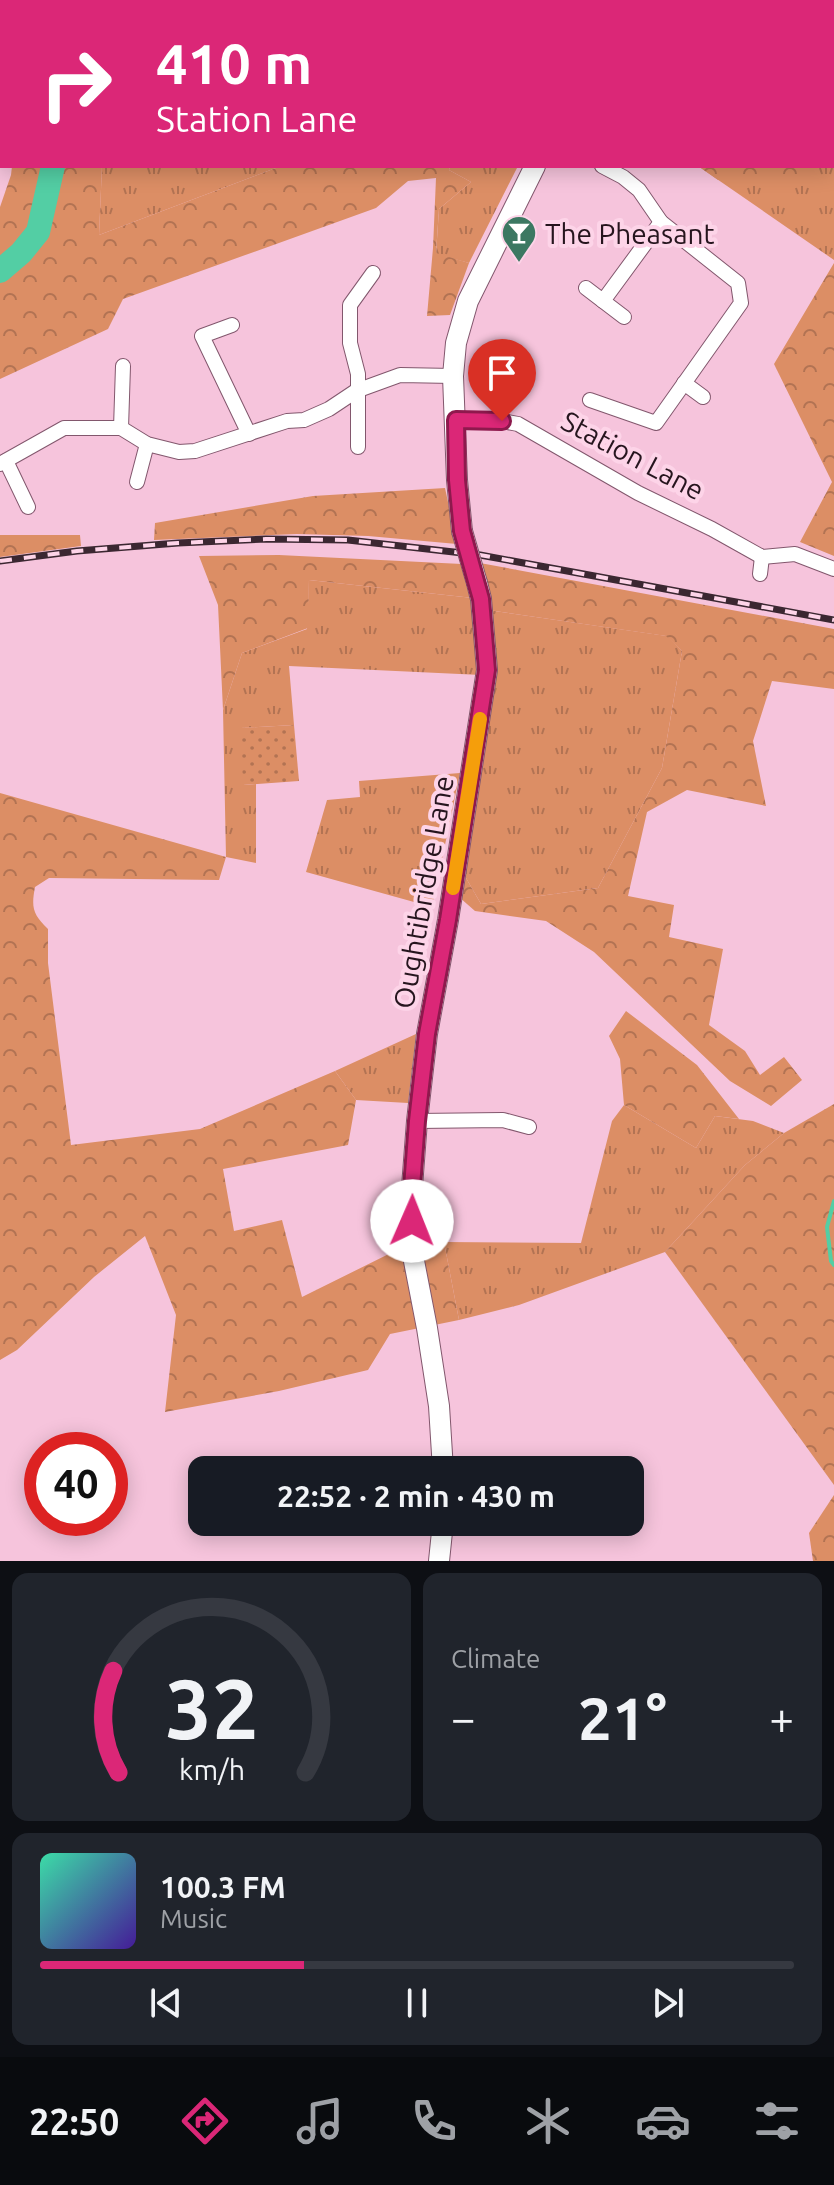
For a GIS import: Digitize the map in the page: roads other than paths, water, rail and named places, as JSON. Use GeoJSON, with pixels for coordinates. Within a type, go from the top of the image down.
{"type":"FeatureCollection","features":[{"type":"Feature","properties":{"kind":"street"},"geometry":{"type":"LineString","coordinates":[[456,420],[453,376],[456,343],[468,301],[534,168]]}},
{"type":"Feature","properties":{"kind":"street"},"geometry":{"type":"LineString","coordinates":[[590,400],[656,423],[741,303],[738,283],[661,222],[639,190],[606,168]]}},
{"type":"Feature","properties":{"kind":"street"},"geometry":{"type":"LineString","coordinates":[[603,301],[661,222]]}},
{"type":"Feature","properties":{"kind":"street"},"geometry":{"type":"LineString","coordinates":[[358,447],[358,374],[350,343],[350,305],[373,273]]}},
{"type":"Feature","properties":{"kind":"street"},"geometry":{"type":"LineString","coordinates":[[586,288],[624,317]]}},
{"type":"Feature","properties":{"kind":"street"},"geometry":{"type":"LineString","coordinates":[[232,325],[202,336],[249,434]]}},
{"type":"Feature","properties":{"kind":"street"},"geometry":{"type":"LineString","coordinates":[[121,428],[123,366]]}},
{"type":"Feature","properties":{"kind":"street"},"geometry":{"type":"LineString","coordinates":[[28,507],[3,462],[64,428],[121,428],[147,444],[179,452],[195,451],[287,421],[304,420],[329,409],[356,391],[400,375],[453,376]]}},
{"type":"Feature","properties":{"kind":"street"},"geometry":{"type":"LineString","coordinates":[[684,383],[703,397]]}},
{"type":"Feature","properties":{"kind":"street","name":"Oughtibridge Lane"},"geometry":{"type":"LineString","coordinates":[[442,1456],[439,1406],[414,1261],[411,1200],[427,1034],[487,670],[481,599],[462,531],[456,420]]}},
{"type":"Feature","properties":{"kind":"street","name":"Station Lane"},"geometry":{"type":"LineString","coordinates":[[456,420],[518,424],[638,493],[762,557]]}},
{"type":"Feature","properties":{"kind":"street"},"geometry":{"type":"LineString","coordinates":[[137,482],[147,444]]}},
{"type":"Feature","properties":{"kind":"street"},"geometry":{"type":"LineString","coordinates":[[760,574],[762,557],[795,554],[834,569]]}},
{"type":"Feature","properties":{"kind":"street"},"geometry":{"type":"LineString","coordinates":[[417,1121],[503,1120],[529,1127]]}},
{"type":"Feature","properties":{"kind":"street"},"geometry":{"type":"LineString","coordinates":[[439,1561],[442,1536]]}},
{"type":"Feature","properties":{"kind":"waterway"},"geometry":{"type":"LineString","coordinates":[[0,271],[21,253],[38,232],[53,168]]}},
{"type":"Feature","properties":{"kind":"waterway"},"geometry":{"type":"LineString","coordinates":[[834,1201],[827,1227],[834,1265]]}},
{"type":"Feature","properties":{"kind":"railway"},"geometry":{"type":"LineString","coordinates":[[0,561],[178,543],[266,539],[348,540],[480,555],[834,620]]}},
{"type":"Feature","properties":{"kind":"place","name":"The Pheasant"},"geometry":{"type":"Point","coordinates":[519,264]}}]}
